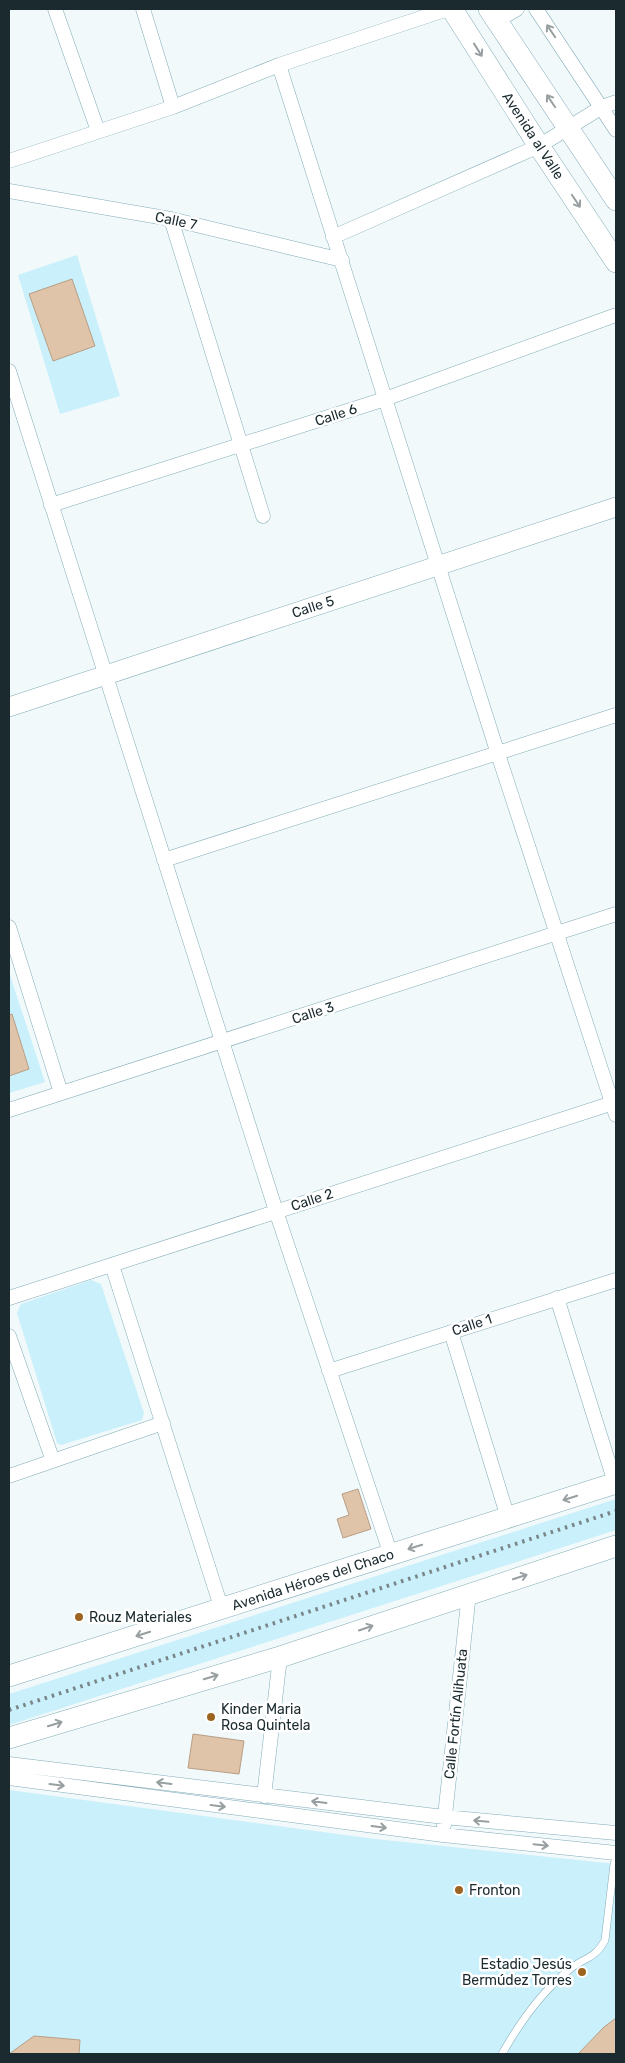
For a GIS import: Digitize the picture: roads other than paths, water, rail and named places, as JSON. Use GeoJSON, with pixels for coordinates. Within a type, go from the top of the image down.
{"type":"FeatureCollection","features":[{"type":"Feature","properties":{"kind":"main road","name":"Avenida al Valle"},"geometry":{"type":"LineString","coordinates":[[452,9],[539,146],[616,262]]}},
{"type":"Feature","properties":{"kind":"main road"},"geometry":{"type":"LineString","coordinates":[[493,15],[616,200]]}},
{"type":"Feature","properties":{"kind":"main road","name":"Calle 5"},"geometry":{"type":"LineString","coordinates":[[9,707],[616,507]]}},
{"type":"Feature","properties":{"kind":"main road","name":"Avenida Héroes del Chaco"},"geometry":{"type":"LineString","coordinates":[[9,1676],[222,1610],[616,1483]]}},
{"type":"Feature","properties":{"kind":"main road"},"geometry":{"type":"LineString","coordinates":[[9,1738],[280,1656],[616,1546]]}},
{"type":"Feature","properties":{"kind":"street"},"geometry":{"type":"LineString","coordinates":[[55,9],[98,131]]}},
{"type":"Feature","properties":{"kind":"street"},"geometry":{"type":"LineString","coordinates":[[143,9],[173,107]]}},
{"type":"Feature","properties":{"kind":"street"},"geometry":{"type":"LineString","coordinates":[[9,160],[173,107],[279,65],[448,9]]}},
{"type":"Feature","properties":{"kind":"street"},"geometry":{"type":"LineString","coordinates":[[493,15],[517,9]]}},
{"type":"Feature","properties":{"kind":"street"},"geometry":{"type":"LineString","coordinates":[[536,9],[602,106],[616,130]]}},
{"type":"Feature","properties":{"kind":"street"},"geometry":{"type":"LineString","coordinates":[[279,65],[440,565],[498,754],[615,1107]]}},
{"type":"Feature","properties":{"kind":"street"},"geometry":{"type":"LineString","coordinates":[[333,237],[539,146],[602,106],[616,102]]}},
{"type":"Feature","properties":{"kind":"street","name":"Calle 7"},"geometry":{"type":"LineString","coordinates":[[9,191],[171,219],[342,260]]}},
{"type":"Feature","properties":{"kind":"street"},"geometry":{"type":"LineString","coordinates":[[171,219],[263,516]]}},
{"type":"Feature","properties":{"kind":"street","name":"Calle 6"},"geometry":{"type":"LineString","coordinates":[[52,505],[385,399],[616,315]]}},
{"type":"Feature","properties":{"kind":"street"},"geometry":{"type":"LineString","coordinates":[[9,371],[276,1211],[391,1554]]}},
{"type":"Feature","properties":{"kind":"street"},"geometry":{"type":"LineString","coordinates":[[164,860],[616,715]]}},
{"type":"Feature","properties":{"kind":"street","name":"Calle 3"},"geometry":{"type":"LineString","coordinates":[[9,1110],[616,914]]}},
{"type":"Feature","properties":{"kind":"street"},"geometry":{"type":"LineString","coordinates":[[9,927],[61,1093]]}},
{"type":"Feature","properties":{"kind":"street","name":"Calle 2"},"geometry":{"type":"LineString","coordinates":[[9,1298],[276,1211],[615,1107]]}},
{"type":"Feature","properties":{"kind":"street"},"geometry":{"type":"LineString","coordinates":[[112,1265],[222,1610]]}},
{"type":"Feature","properties":{"kind":"street","name":"Calle 1"},"geometry":{"type":"LineString","coordinates":[[329,1371],[616,1280]]}},
{"type":"Feature","properties":{"kind":"street"},"geometry":{"type":"LineString","coordinates":[[557,1298],[616,1483]]}},
{"type":"Feature","properties":{"kind":"street"},"geometry":{"type":"LineString","coordinates":[[451,1332],[508,1518]]}},
{"type":"Feature","properties":{"kind":"street"},"geometry":{"type":"LineString","coordinates":[[9,1336],[53,1461]]}},
{"type":"Feature","properties":{"kind":"street"},"geometry":{"type":"LineString","coordinates":[[9,1476],[163,1423]]}},
{"type":"Feature","properties":{"kind":"street","name":"Calle Fortín Alihuata"},"geometry":{"type":"LineString","coordinates":[[443,1836],[469,1593]]}},
{"type":"Feature","properties":{"kind":"street"},"geometry":{"type":"LineString","coordinates":[[264,1796],[280,1656]]}},
{"type":"Feature","properties":{"kind":"street"},"geometry":{"type":"LineString","coordinates":[[9,1764],[444,1817],[616,1833]]}},
{"type":"Feature","properties":{"kind":"street"},"geometry":{"type":"LineString","coordinates":[[9,1778],[443,1836],[616,1853]]}},
{"type":"Feature","properties":{"kind":"lane"},"geometry":{"type":"LineString","coordinates":[[502,2054],[521,2020],[546,1991],[570,1968],[599,1951],[605,1940],[616,1858]]}},
{"type":"Feature","properties":{"kind":"railway"},"geometry":{"type":"LineString","coordinates":[[9,1710],[616,1511]]}},
{"type":"Feature","properties":{"kind":"place","name":"Rouz Materiales"},"geometry":{"type":"Point","coordinates":[79,1617]}},
{"type":"Feature","properties":{"kind":"place","name":"Kinder Maria Rosa Quintela"},"geometry":{"type":"Point","coordinates":[211,1717]}},
{"type":"Feature","properties":{"kind":"place","name":"Fronton"},"geometry":{"type":"Point","coordinates":[459,1890]}},
{"type":"Feature","properties":{"kind":"place","name":"Estadio Jesús Bermúdez Torres"},"geometry":{"type":"Point","coordinates":[582,1972]}}]}
